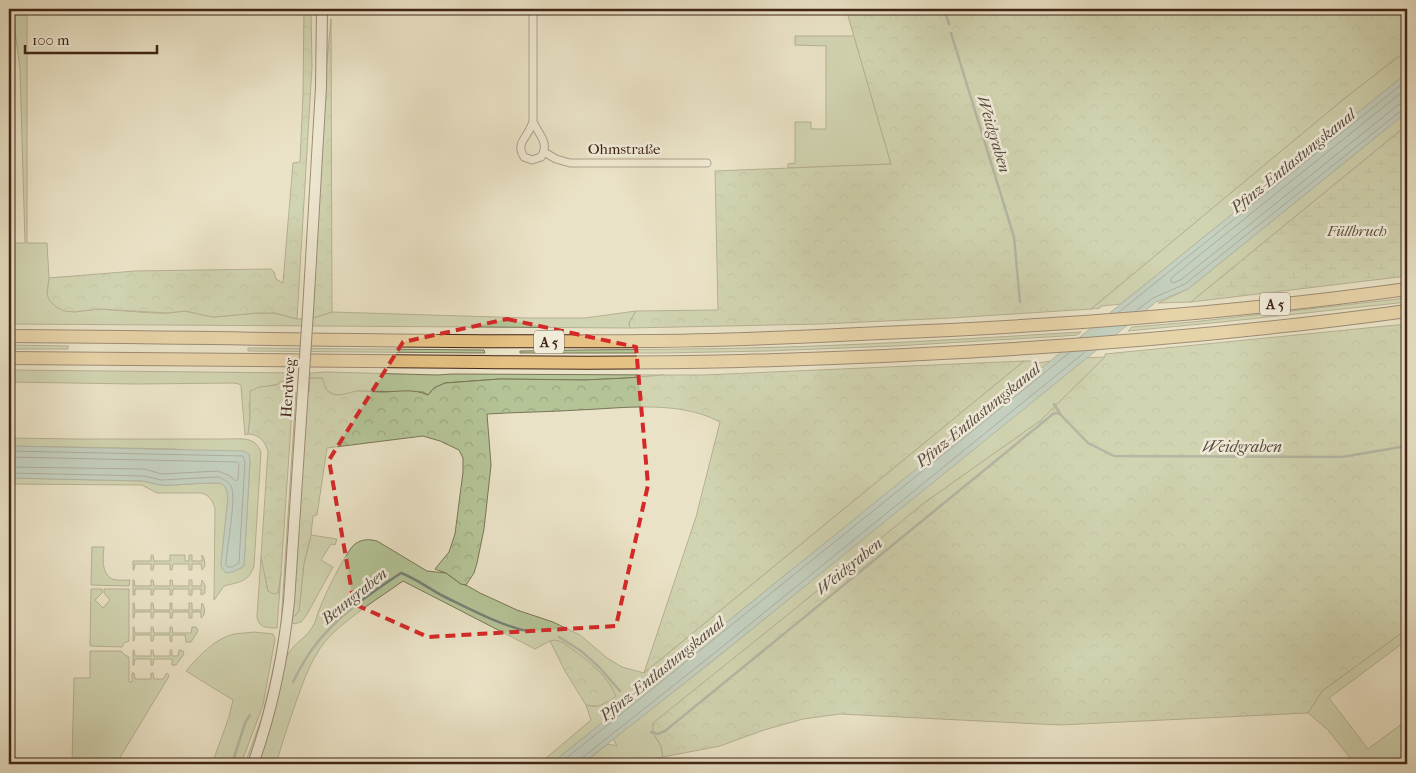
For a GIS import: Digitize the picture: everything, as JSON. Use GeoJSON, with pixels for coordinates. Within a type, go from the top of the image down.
{"type":"FeatureCollection","features":[{"type":"Feature","properties":{"kind":"highway","name":"A 5"},"geometry":{"type":"LineString","coordinates":[[9,336],[646,342],[937,331],[1088,321],[1244,308],[1407,289]]}},
{"type":"Feature","properties":{"kind":"highway","name":"A 5"},"geometry":{"type":"LineString","coordinates":[[9,358],[741,361],[1111,342],[1407,311]]}},
{"type":"Feature","properties":{"kind":"main road","name":"Herdweg"},"geometry":{"type":"LineString","coordinates":[[253,764],[276,689],[289,602],[321,87],[322,9]]}},
{"type":"Feature","properties":{"kind":"street"},"geometry":{"type":"LineString","coordinates":[[533,9],[533,122],[522,140],[520,149],[527,159],[537,159],[544,152],[545,147],[544,141],[533,122]]}},
{"type":"Feature","properties":{"kind":"street","name":"Ohmstraße"},"geometry":{"type":"LineString","coordinates":[[544,152],[556,159],[570,163],[707,163]]}},
{"type":"Feature","properties":{"kind":"highlighted area"},"geometry":{"type":"Polygon","coordinates":[[[507,319],[636,347],[648,485],[616,626],[428,637],[354,604],[329,460],[403,342],[507,319]]]}},
{"type":"Feature","properties":{"kind":"green space"},"geometry":{"type":"Polygon","coordinates":[[[12,9],[27,9],[27,243],[47,243],[49,278],[47,294],[74,312],[99,309],[152,313],[185,311],[213,317],[275,313],[297,319],[313,318],[332,312],[585,318],[636,311],[629,323],[630,328],[9,324],[9,243],[25,243],[20,69],[12,9]]]}},
{"type":"Feature","properties":{"kind":"green space"},"geometry":{"type":"Polygon","coordinates":[[[304,9],[311,9],[312,67],[297,319],[275,313],[213,317],[185,311],[168,313],[99,309],[74,312],[64,311],[56,307],[47,295],[49,278],[135,271],[271,269],[276,279],[283,283],[293,163],[300,162],[304,9]]]}},
{"type":"Feature","properties":{"kind":"green space"},"geometry":{"type":"Polygon","coordinates":[[[846,9],[1407,9],[1407,50],[1345,98],[1091,309],[820,324],[630,328],[629,323],[636,311],[718,310],[715,171],[891,164],[846,9]]]}},
{"type":"Feature","properties":{"kind":"green space"},"geometry":{"type":"Polygon","coordinates":[[[331,19],[332,312],[313,318],[323,105],[331,19]]]}},
{"type":"Feature","properties":{"kind":"green space"},"geometry":{"type":"Polygon","coordinates":[[[795,36],[854,36],[891,164],[788,168],[788,164],[795,163],[795,122],[811,122],[811,129],[826,129],[826,46],[795,45],[795,36]]]}},
{"type":"Feature","properties":{"kind":"green space"},"geometry":{"type":"Polygon","coordinates":[[[1407,50],[1407,73],[1121,304],[1091,309],[1345,98],[1407,50]]]}},
{"type":"Feature","properties":{"kind":"green space"},"geometry":{"type":"Polygon","coordinates":[[[1407,112],[1407,125],[1191,302],[1158,303],[1188,289],[1407,112]]]}},
{"type":"Feature","properties":{"kind":"green space","name":"Füllbruch"},"geometry":{"type":"Polygon","coordinates":[[[1407,125],[1407,276],[1191,302],[1407,125]]]}},
{"type":"Feature","properties":{"kind":"green space"},"geometry":{"type":"Polygon","coordinates":[[[1407,298],[1407,302],[1128,331],[1132,327],[1407,298]]]}},
{"type":"Feature","properties":{"kind":"green space"},"geometry":{"type":"Polygon","coordinates":[[[1407,324],[1407,629],[1322,691],[1308,713],[1060,725],[840,714],[803,719],[764,730],[720,746],[663,757],[661,746],[653,733],[653,723],[924,503],[1040,421],[1105,357],[1105,354],[1407,324]]]}},
{"type":"Feature","properties":{"kind":"green space"},"geometry":{"type":"Polygon","coordinates":[[[1081,332],[1077,335],[1064,336],[767,351],[520,353],[520,351],[822,346],[1081,332]]]}},
{"type":"Feature","properties":{"kind":"green space"},"geometry":{"type":"Polygon","coordinates":[[[9,345],[68,346],[68,349],[9,349],[9,345]]]}},
{"type":"Feature","properties":{"kind":"green space"},"geometry":{"type":"Polygon","coordinates":[[[248,348],[484,350],[485,353],[248,351],[248,348]]]}},
{"type":"Feature","properties":{"kind":"green space"},"geometry":{"type":"Polygon","coordinates":[[[1105,357],[1040,421],[924,503],[801,604],[653,733],[661,746],[663,757],[626,764],[582,764],[608,744],[617,746],[613,739],[720,655],[1085,358],[1105,357]]]}},
{"type":"Feature","properties":{"kind":"green space"},"geometry":{"type":"Polygon","coordinates":[[[1024,361],[1031,361],[1032,364],[1051,361],[551,764],[539,764],[591,720],[586,705],[597,707],[612,687],[600,672],[562,642],[550,641],[535,649],[403,581],[366,606],[325,642],[305,677],[276,764],[257,764],[285,661],[294,646],[313,626],[322,602],[346,555],[358,542],[366,540],[377,541],[427,571],[446,573],[461,584],[480,593],[517,610],[553,622],[580,635],[607,658],[622,667],[644,673],[1024,361]]]}},
{"type":"Feature","properties":{"kind":"green space"},"geometry":{"type":"Polygon","coordinates":[[[1024,361],[644,673],[696,517],[720,422],[704,415],[669,408],[633,407],[487,414],[491,465],[484,529],[474,573],[466,585],[435,569],[449,552],[455,534],[463,472],[463,458],[459,450],[440,441],[423,436],[327,448],[317,515],[313,516],[311,535],[304,563],[299,611],[292,617],[307,392],[309,392],[310,378],[322,378],[327,390],[335,395],[358,391],[405,391],[428,395],[434,388],[445,383],[500,379],[585,380],[664,375],[704,375],[1024,361]]]}},
{"type":"Feature","properties":{"kind":"green space"},"geometry":{"type":"Polygon","coordinates":[[[9,370],[294,373],[294,380],[259,387],[249,403],[248,434],[245,435],[241,386],[239,384],[9,382],[9,370]]]}},
{"type":"Feature","properties":{"kind":"green space"},"geometry":{"type":"Polygon","coordinates":[[[310,373],[437,375],[664,375],[585,380],[500,379],[445,383],[434,388],[428,395],[423,392],[359,391],[341,395],[333,394],[326,390],[322,378],[310,378],[310,373]]]}},
{"type":"Feature","properties":{"kind":"green space"},"geometry":{"type":"Polygon","coordinates":[[[294,380],[281,573],[278,593],[274,594],[268,591],[261,557],[268,451],[261,439],[248,434],[250,391],[259,387],[277,385],[280,382],[294,380]]]}},
{"type":"Feature","properties":{"kind":"green space"},"geometry":{"type":"Polygon","coordinates":[[[296,392],[298,392],[283,618],[281,624],[296,392]]]}},
{"type":"Feature","properties":{"kind":"green space"},"geometry":{"type":"Polygon","coordinates":[[[9,438],[237,439],[252,441],[261,453],[254,566],[252,571],[243,581],[224,586],[214,600],[215,509],[211,499],[202,493],[157,493],[142,485],[9,484],[9,478],[143,481],[158,485],[222,484],[226,488],[228,498],[221,564],[240,569],[244,566],[250,461],[175,449],[9,446],[9,438]]]}},
{"type":"Feature","properties":{"kind":"green space"},"geometry":{"type":"Polygon","coordinates":[[[311,535],[337,539],[335,545],[331,544],[321,560],[333,567],[306,616],[301,622],[294,624],[291,620],[299,611],[304,563],[311,535]]]}},
{"type":"Feature","properties":{"kind":"green space"},"geometry":{"type":"Polygon","coordinates":[[[92,547],[104,547],[104,569],[106,573],[114,580],[130,580],[129,586],[91,585],[92,547]]]}},
{"type":"Feature","properties":{"kind":"green space"},"geometry":{"type":"Polygon","coordinates":[[[151,555],[153,555],[154,561],[170,561],[170,555],[185,555],[185,561],[189,561],[189,555],[192,555],[192,561],[202,561],[202,555],[205,566],[202,570],[201,564],[192,564],[192,570],[189,570],[189,564],[173,564],[172,570],[170,570],[170,564],[154,564],[153,570],[151,570],[151,564],[135,564],[133,570],[133,561],[151,561],[151,555]]]}},
{"type":"Feature","properties":{"kind":"green space"},"geometry":{"type":"Polygon","coordinates":[[[261,557],[268,591],[278,593],[281,573],[277,628],[261,625],[257,616],[261,557]]]}},
{"type":"Feature","properties":{"kind":"green space"},"geometry":{"type":"Polygon","coordinates":[[[133,580],[135,586],[151,586],[151,580],[153,580],[154,586],[170,586],[170,580],[172,580],[173,586],[189,586],[189,580],[192,580],[192,586],[201,586],[202,580],[205,585],[205,593],[201,595],[201,589],[192,589],[192,595],[189,595],[189,589],[173,589],[172,595],[170,595],[170,589],[154,589],[153,595],[151,595],[151,589],[135,589],[135,595],[133,595],[133,580]]]}},
{"type":"Feature","properties":{"kind":"green space"},"geometry":{"type":"Polygon","coordinates":[[[91,589],[102,589],[102,593],[95,600],[103,608],[110,600],[104,593],[104,589],[129,589],[129,641],[124,643],[122,647],[90,646],[91,589]]]}},
{"type":"Feature","properties":{"kind":"green space"},"geometry":{"type":"Polygon","coordinates":[[[133,603],[135,610],[151,610],[151,603],[153,603],[154,610],[170,610],[170,603],[172,603],[172,610],[189,610],[189,603],[192,603],[192,610],[201,610],[202,603],[204,613],[201,618],[201,612],[192,612],[192,618],[189,618],[189,612],[173,612],[172,618],[170,618],[170,612],[154,612],[153,618],[151,618],[151,612],[135,612],[133,618],[133,603]]]}},
{"type":"Feature","properties":{"kind":"green space"},"geometry":{"type":"Polygon","coordinates":[[[133,627],[135,633],[151,633],[151,627],[153,627],[154,633],[170,633],[170,627],[172,627],[173,633],[191,633],[192,627],[196,627],[198,631],[191,642],[186,642],[185,635],[172,635],[172,642],[170,641],[170,635],[154,635],[153,641],[151,641],[151,635],[135,635],[133,641],[133,627]]]}},
{"type":"Feature","properties":{"kind":"green space"},"geometry":{"type":"Polygon","coordinates":[[[1407,629],[1407,640],[1329,698],[1368,749],[1407,720],[1407,764],[1355,764],[1328,730],[1308,713],[1322,691],[1407,629]]]}},
{"type":"Feature","properties":{"kind":"green space"},"geometry":{"type":"Polygon","coordinates":[[[254,632],[273,634],[275,639],[263,705],[241,764],[212,764],[233,700],[186,671],[213,644],[227,636],[254,632]]]}},
{"type":"Feature","properties":{"kind":"green space"},"geometry":{"type":"Polygon","coordinates":[[[279,640],[270,691],[258,737],[247,764],[245,764],[262,717],[279,640]]]}},
{"type":"Feature","properties":{"kind":"green space"},"geometry":{"type":"Polygon","coordinates":[[[550,641],[562,642],[578,653],[600,672],[612,687],[616,696],[602,705],[586,705],[565,671],[550,641]]]}},
{"type":"Feature","properties":{"kind":"green space"},"geometry":{"type":"Polygon","coordinates":[[[133,650],[135,656],[151,656],[151,650],[153,650],[154,656],[170,656],[170,650],[172,650],[172,656],[178,656],[179,650],[183,651],[184,654],[176,665],[172,665],[172,659],[154,659],[153,665],[151,665],[151,659],[135,659],[133,665],[133,650]]]}},
{"type":"Feature","properties":{"kind":"green space"},"geometry":{"type":"Polygon","coordinates":[[[90,651],[121,651],[129,657],[129,682],[132,682],[132,673],[134,673],[135,679],[151,679],[151,673],[153,673],[154,679],[163,679],[167,673],[169,675],[116,764],[72,764],[74,678],[90,678],[90,651]]]}},
{"type":"Feature","properties":{"kind":"water"},"geometry":{"type":"Polygon","coordinates":[[[1407,73],[1407,112],[1188,289],[1156,302],[720,655],[582,764],[551,764],[1407,73]]]}},
{"type":"Feature","properties":{"kind":"water"},"geometry":{"type":"Polygon","coordinates":[[[9,446],[244,451],[249,454],[250,461],[244,566],[233,572],[226,573],[222,569],[228,498],[224,485],[212,483],[158,485],[143,481],[9,478],[9,446]]]}},
{"type":"Feature","properties":{"kind":"waterway","name":"Weidgraben"},"geometry":{"type":"LineString","coordinates":[[944,9],[949,24]]}},
{"type":"Feature","properties":{"kind":"waterway","name":"Weidgraben"},"geometry":{"type":"LineString","coordinates":[[951,33],[1014,237],[1020,302]]}},
{"type":"Feature","properties":{"kind":"waterway","name":"Weidgraben"},"geometry":{"type":"LineString","coordinates":[[1054,404],[1061,415],[1088,443],[1114,456],[1342,457],[1407,446]]}},
{"type":"Feature","properties":{"kind":"waterway","name":"Weidgraben"},"geometry":{"type":"LineString","coordinates":[[651,732],[658,734],[665,731],[1053,414],[1061,415]]}},
{"type":"Feature","properties":{"kind":"waterway","name":"Beungraben"},"geometry":{"type":"LineString","coordinates":[[293,682],[310,652],[332,626],[365,598],[401,573],[485,616],[530,632]]}},
{"type":"Feature","properties":{"kind":"waterway","name":"Weidgraben"},"geometry":{"type":"LineString","coordinates":[[559,637],[581,651],[599,667],[620,691]]}},
{"type":"Feature","properties":{"kind":"waterway","name":"Beungraben"},"geometry":{"type":"LineString","coordinates":[[232,764],[245,723],[250,715]]}},
{"type":"Feature","properties":{"kind":"water label","name":"Pfinz-Entlastungskanal"},"geometry":{"type":"Point","coordinates":[1293,161]}},
{"type":"Feature","properties":{"kind":"water label","name":"Pfinz-Entlastungskanal"},"geometry":{"type":"Point","coordinates":[978,415]}},
{"type":"Feature","properties":{"kind":"water label","name":"Pfinz-Entlastungskanal"},"geometry":{"type":"Point","coordinates":[662,669]}}]}
